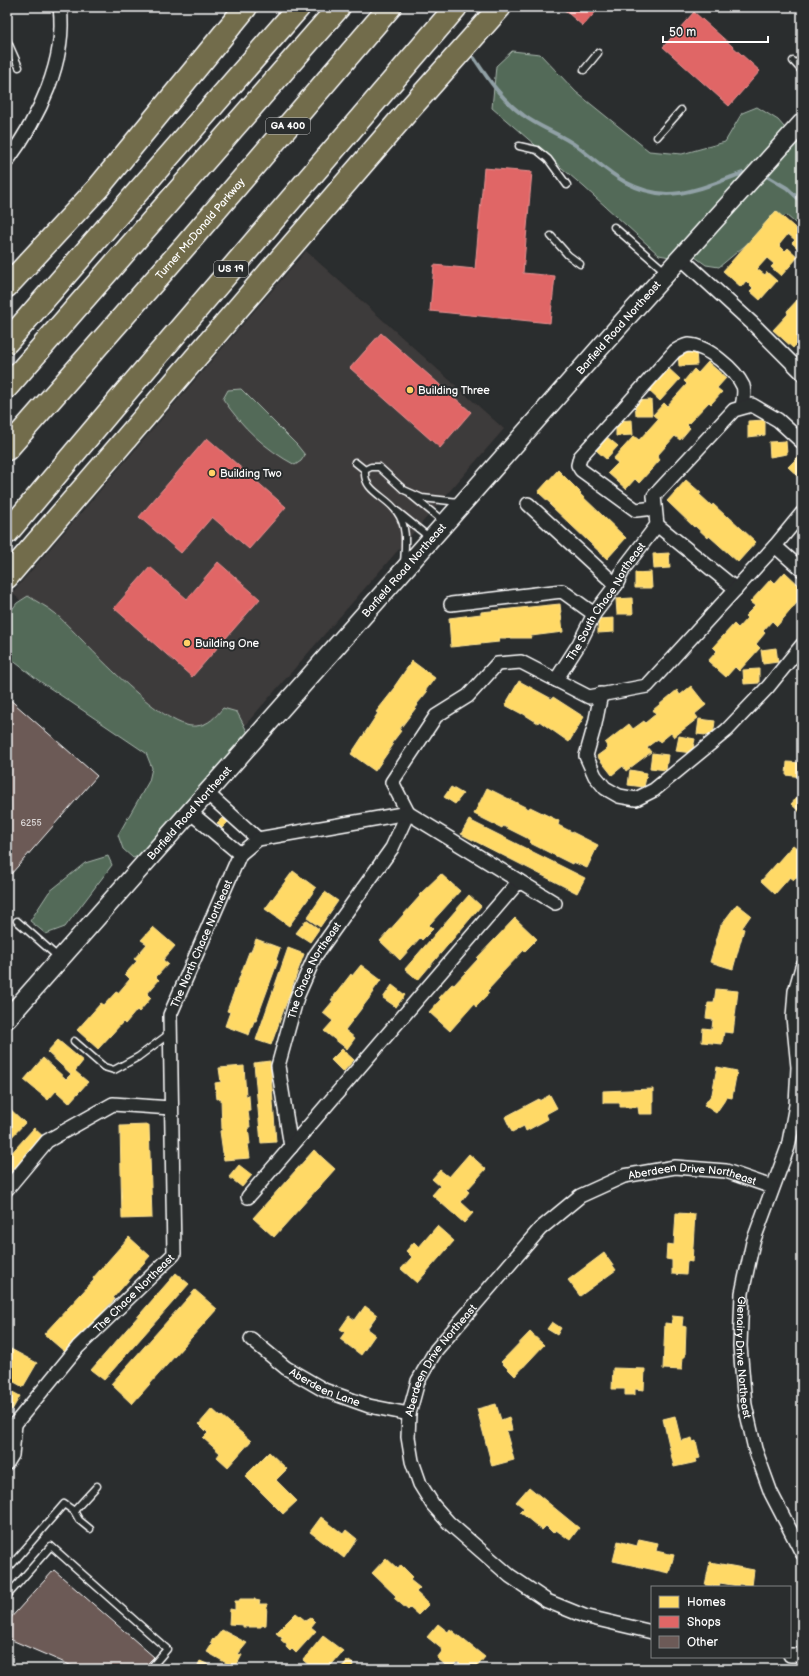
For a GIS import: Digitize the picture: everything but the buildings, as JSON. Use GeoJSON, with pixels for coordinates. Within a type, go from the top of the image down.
{"type":"FeatureCollection","features":[{"type":"Feature","properties":{"kind":"highway"},"geometry":{"type":"LineString","coordinates":[[7,286],[98,188],[246,7]]}},
{"type":"Feature","properties":{"kind":"highway"},"geometry":{"type":"LineString","coordinates":[[7,342],[299,7]]}},
{"type":"Feature","properties":{"kind":"highway"},"geometry":{"type":"LineString","coordinates":[[7,387],[339,7]]}},
{"type":"Feature","properties":{"kind":"highway","name":"Turner McDonald Parkway"},"geometry":{"type":"LineString","coordinates":[[7,449],[186,245],[390,7]]}},
{"type":"Feature","properties":{"kind":"highway","name":"US 19"},"geometry":{"type":"LineString","coordinates":[[7,533],[456,7]]}},
{"type":"Feature","properties":{"kind":"highway"},"geometry":{"type":"LineString","coordinates":[[7,577],[406,113],[500,7]]}},
{"type":"Feature","properties":{"kind":"street"},"geometry":{"type":"LineString","coordinates":[[7,162],[34,118],[54,72],[60,46],[60,7]]}},
{"type":"Feature","properties":{"kind":"street","name":"Barfield Road Northeast"},"geometry":{"type":"LineString","coordinates":[[7,1019],[667,273],[802,123]]}},
{"type":"Feature","properties":{"kind":"street"},"geometry":{"type":"LineString","coordinates":[[681,258],[753,324],[802,373]]}},
{"type":"Feature","properties":{"kind":"street"},"geometry":{"type":"LineString","coordinates":[[655,508],[636,510],[581,470],[578,464],[580,457],[675,351],[687,344],[698,347],[716,356],[734,373],[743,387],[742,407]]}},
{"type":"Feature","properties":{"kind":"street"},"geometry":{"type":"LineString","coordinates":[[736,589],[657,525],[654,496],[734,410],[742,407],[752,405],[778,420],[802,442]]}},
{"type":"Feature","properties":{"kind":"street"},"geometry":{"type":"LineString","coordinates":[[528,504],[616,585]]}},
{"type":"Feature","properties":{"kind":"street"},"geometry":{"type":"LineString","coordinates":[[555,903],[408,813],[392,782],[436,716],[468,696],[497,664],[521,662],[589,697],[646,686],[775,546],[802,513]]}},
{"type":"Feature","properties":{"kind":"street","name":"The South Chace Northeast"},"geometry":{"type":"LineString","coordinates":[[556,680],[579,644],[594,614],[616,585],[624,568],[657,525]]}},
{"type":"Feature","properties":{"kind":"street"},"geometry":{"type":"LineString","coordinates":[[775,546],[802,570]]}},
{"type":"Feature","properties":{"kind":"street"},"geometry":{"type":"LineString","coordinates":[[451,604],[562,591],[594,614]]}},
{"type":"Feature","properties":{"kind":"street"},"geometry":{"type":"LineString","coordinates":[[601,694],[595,724],[586,756],[594,776],[605,788],[619,796],[636,799],[654,790],[727,730],[768,687],[802,645]]}},
{"type":"Feature","properties":{"kind":"street"},"geometry":{"type":"LineString","coordinates":[[207,793],[258,839]]}},
{"type":"Feature","properties":{"kind":"street"},"geometry":{"type":"LineString","coordinates":[[190,812],[240,854],[258,839],[408,813]]}},
{"type":"Feature","properties":{"kind":"street","name":"The Chace Northeast"},"geometry":{"type":"LineString","coordinates":[[292,1147],[278,1066],[297,997],[315,956],[392,848],[408,813]]}},
{"type":"Feature","properties":{"kind":"street","name":"The North Chace Northeast"},"geometry":{"type":"LineString","coordinates":[[171,1124],[170,1015],[240,854]]}},
{"type":"Feature","properties":{"kind":"street"},"geometry":{"type":"LineString","coordinates":[[248,1197],[519,881]]}},
{"type":"Feature","properties":{"kind":"street","name":"Glenairy Drive Northeast"},"geometry":{"type":"LineString","coordinates":[[802,967],[795,992],[793,1017],[798,1067],[796,1105],[788,1147],[772,1187],[751,1249],[742,1293],[740,1346],[745,1405],[755,1449],[771,1493],[802,1553]]}},
{"type":"Feature","properties":{"kind":"street"},"geometry":{"type":"LineString","coordinates":[[7,1189],[47,1141],[113,1104],[171,1108]]}},
{"type":"Feature","properties":{"kind":"street","name":"The Chace Northeast"},"geometry":{"type":"LineString","coordinates":[[11,1422],[78,1347],[174,1254],[171,1124]]}},
{"type":"Feature","properties":{"kind":"street","name":"Aberdeen Drive Northeast"},"geometry":{"type":"LineString","coordinates":[[651,1632],[584,1616],[547,1601],[510,1576],[449,1523],[433,1505],[420,1484],[411,1455],[408,1437],[409,1414],[418,1380],[436,1350],[540,1229],[580,1196],[624,1176],[675,1167],[726,1171],[772,1187]]}},
{"type":"Feature","properties":{"kind":"street","name":"Aberdeen Lane"},"geometry":{"type":"LineString","coordinates":[[251,1338],[286,1368],[324,1390],[368,1406],[409,1414]]}},
{"type":"Feature","properties":{"kind":"street"},"geometry":{"type":"LineString","coordinates":[[7,1463],[12,1455],[11,1422]]}},
{"type":"Feature","properties":{"kind":"street"},"geometry":{"type":"LineString","coordinates":[[791,1655],[802,1655]]}},
{"type":"Feature","properties":{"kind":"lane"},"geometry":{"type":"LineString","coordinates":[[7,40],[19,67]]}},
{"type":"Feature","properties":{"kind":"lane"},"geometry":{"type":"LineString","coordinates":[[584,70],[598,53]]}},
{"type":"Feature","properties":{"kind":"lane"},"geometry":{"type":"LineString","coordinates":[[792,62],[802,71]]}},
{"type":"Feature","properties":{"kind":"lane"},"geometry":{"type":"LineString","coordinates":[[657,137],[681,110]]}},
{"type":"Feature","properties":{"kind":"lane"},"geometry":{"type":"LineString","coordinates":[[519,146],[537,150],[548,159],[567,185]]}},
{"type":"Feature","properties":{"kind":"lane"},"geometry":{"type":"LineString","coordinates":[[614,227],[667,273]]}},
{"type":"Feature","properties":{"kind":"lane"},"geometry":{"type":"LineString","coordinates":[[551,236],[568,255],[580,264]]}},
{"type":"Feature","properties":{"kind":"lane"},"geometry":{"type":"LineString","coordinates":[[355,462],[365,470]]}},
{"type":"Feature","properties":{"kind":"lane"},"geometry":{"type":"LineString","coordinates":[[365,470],[371,467],[379,467],[404,490],[446,523]]}},
{"type":"Feature","properties":{"kind":"lane"},"geometry":{"type":"LineString","coordinates":[[365,470],[364,476],[368,486],[431,539]]}},
{"type":"Feature","properties":{"kind":"lane"},"geometry":{"type":"LineString","coordinates":[[404,490],[422,498],[463,503]]}},
{"type":"Feature","properties":{"kind":"lane"},"geometry":{"type":"LineString","coordinates":[[394,509],[397,512],[405,532],[404,570]]}},
{"type":"Feature","properties":{"kind":"lane"},"geometry":{"type":"LineString","coordinates":[[17,921],[60,959]]}},
{"type":"Feature","properties":{"kind":"lane"},"geometry":{"type":"LineString","coordinates":[[74,1041],[104,1067],[114,1070],[138,1057],[171,1033]]}},
{"type":"Feature","properties":{"kind":"lane"},"geometry":{"type":"LineString","coordinates":[[74,1511],[98,1486]]}},
{"type":"Feature","properties":{"kind":"lane"},"geometry":{"type":"LineString","coordinates":[[7,1570],[64,1504],[74,1511],[79,1520],[90,1529]]}},
{"type":"Feature","properties":{"kind":"lane"},"geometry":{"type":"LineString","coordinates":[[7,1596],[51,1546],[167,1648],[150,1669]]}},
{"type":"Feature","properties":{"kind":"shaded area"},"geometry":{"type":"Polygon","coordinates":[[[306,251],[504,429],[211,764],[12,593],[306,251]]]}},
{"type":"Feature","properties":{"kind":"green space"},"geometry":{"type":"Polygon","coordinates":[[[512,51],[540,54],[576,92],[649,151],[682,154],[725,142],[742,113],[757,107],[778,120],[802,148],[802,229],[786,215],[719,267],[706,265],[695,257],[670,257],[659,255],[584,187],[492,108],[496,66],[512,51]]]}},
{"type":"Feature","properties":{"kind":"green space"},"geometry":{"type":"Polygon","coordinates":[[[241,389],[297,445],[305,455],[301,461],[295,465],[284,459],[264,444],[238,419],[223,399],[228,390],[241,389]]]}},
{"type":"Feature","properties":{"kind":"green space"},"geometry":{"type":"Polygon","coordinates":[[[28,596],[56,614],[123,680],[163,714],[181,723],[196,726],[208,722],[223,708],[237,712],[249,735],[222,769],[188,800],[146,853],[133,858],[123,849],[118,835],[149,781],[152,768],[146,753],[38,680],[7,656],[7,616],[17,603],[28,596]]]}},
{"type":"Feature","properties":{"kind":"green space"},"geometry":{"type":"Polygon","coordinates":[[[108,856],[112,865],[65,927],[46,934],[30,921],[49,892],[85,863],[108,856]]]}},
{"type":"Feature","properties":{"kind":"waterway"},"geometry":{"type":"LineString","coordinates":[[474,58],[496,89],[515,109],[536,124],[571,142],[618,178],[640,189],[667,194],[686,192],[743,173]]}},
{"type":"Feature","properties":{"kind":"waterway"},"geometry":{"type":"LineString","coordinates":[[765,175],[787,188],[802,202]]}},
{"type":"Feature","properties":{"kind":"place","name":"Building Three"},"geometry":{"type":"Point","coordinates":[410,390]}},
{"type":"Feature","properties":{"kind":"place","name":"Building Two"},"geometry":{"type":"Point","coordinates":[212,473]}},
{"type":"Feature","properties":{"kind":"place","name":"Building One"},"geometry":{"type":"Point","coordinates":[187,643]}}]}
